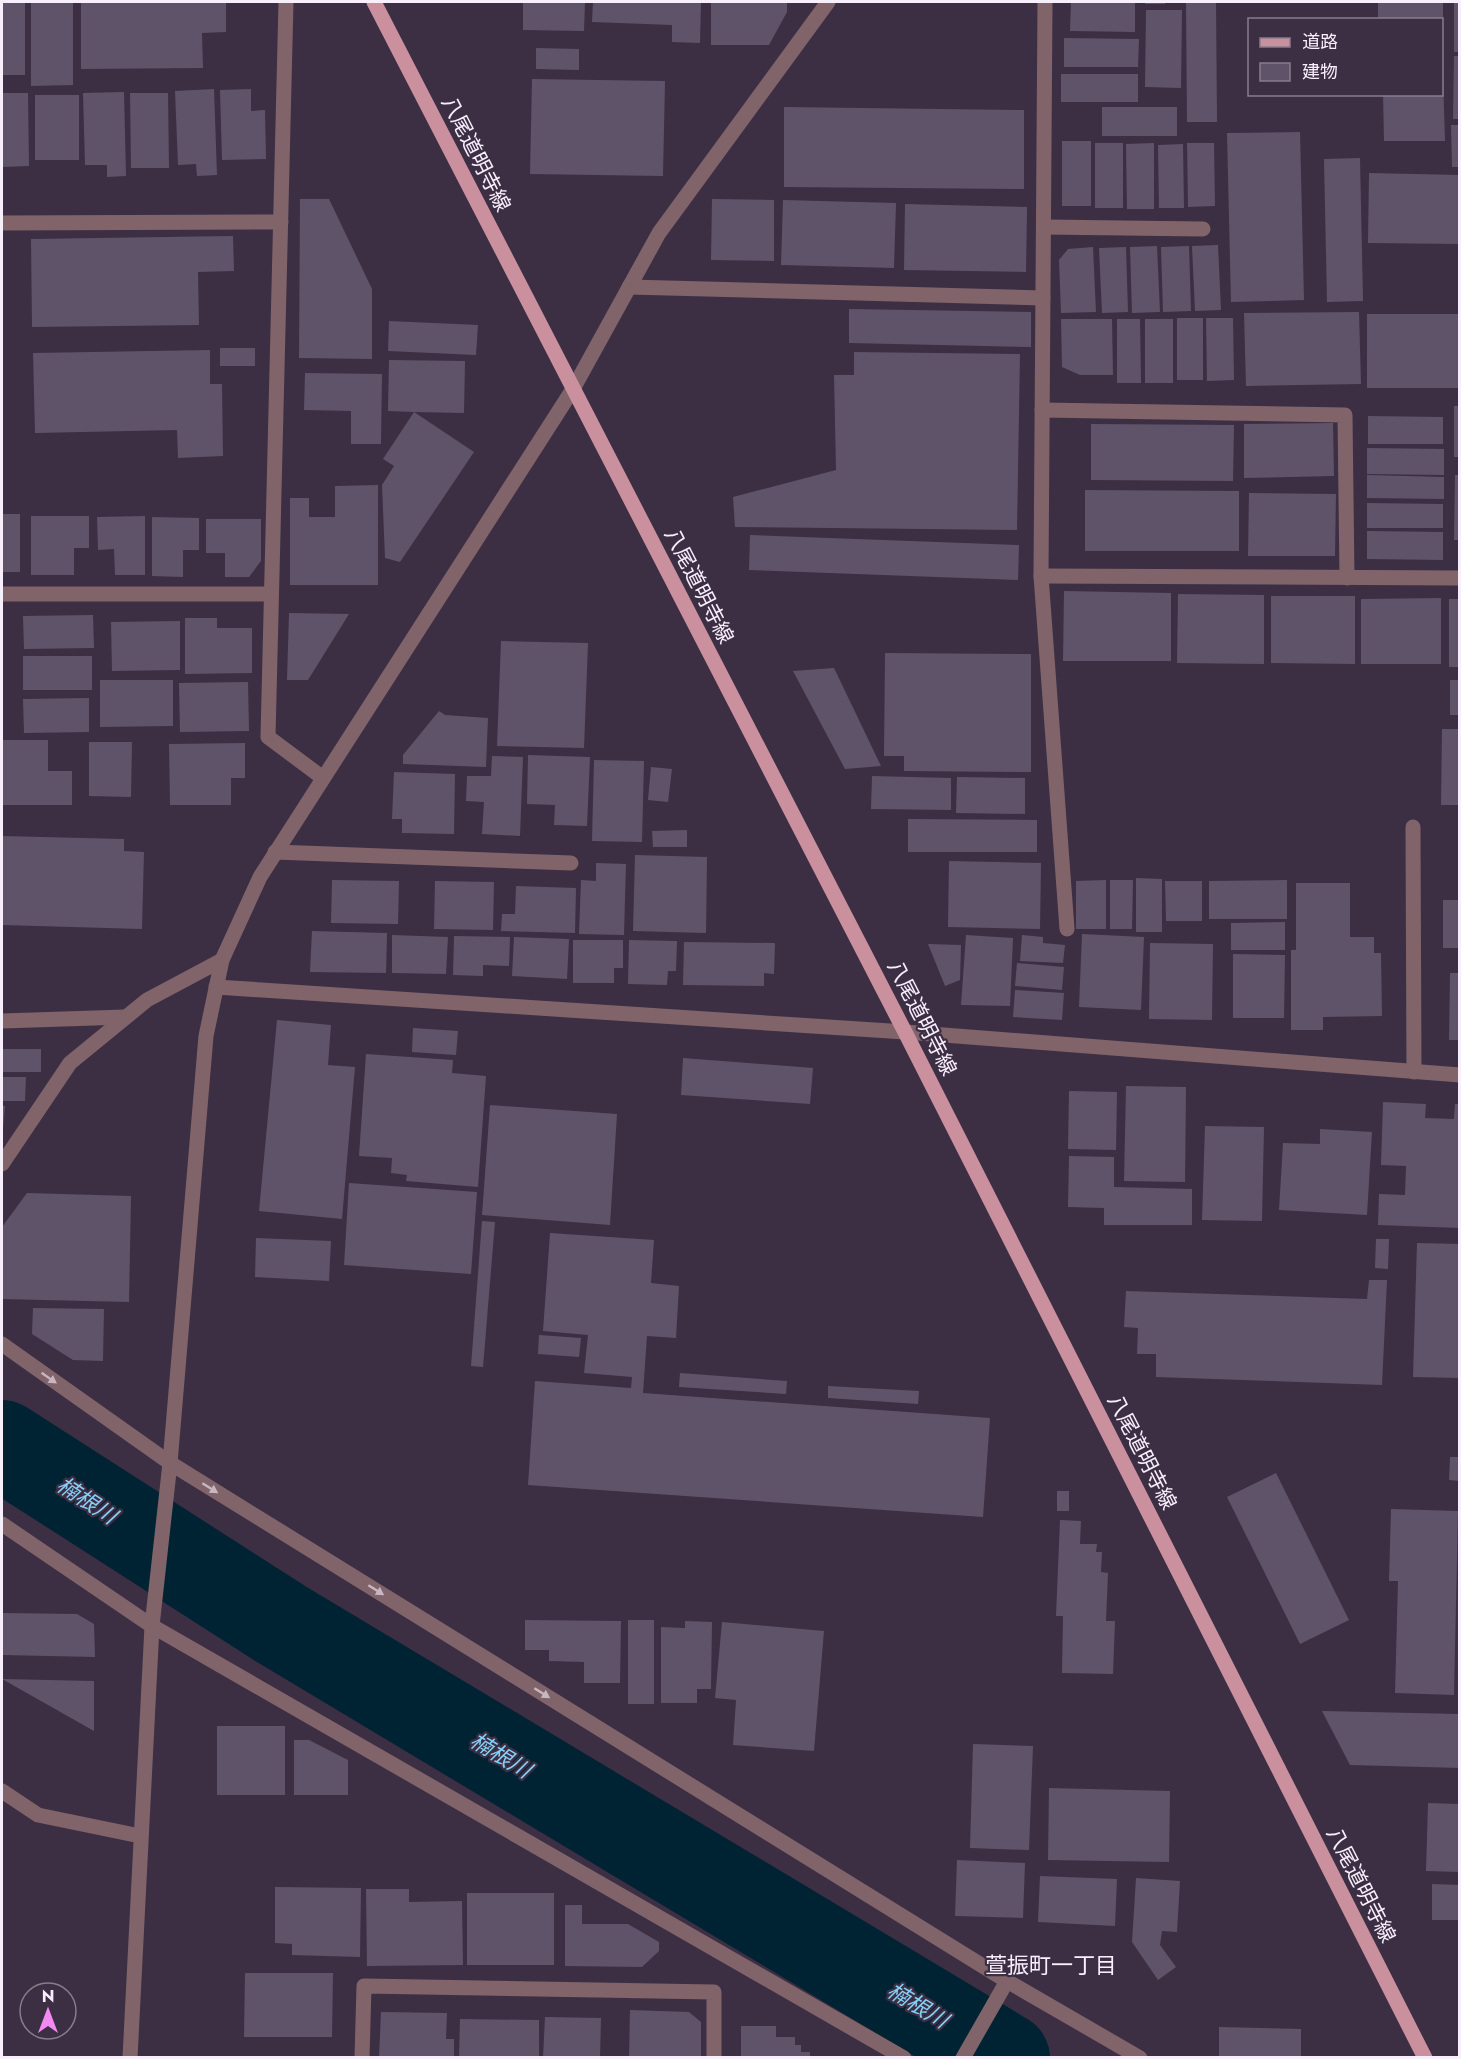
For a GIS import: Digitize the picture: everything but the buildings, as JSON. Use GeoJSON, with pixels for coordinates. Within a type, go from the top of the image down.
{"type":"FeatureCollection","features":[{"type":"Feature","properties":{"kind":"main road","name":"八尾道明寺線"},"geometry":{"type":"LineString","coordinates":[[374,2],[905,1032],[1425,2058]]}},
{"type":"Feature","properties":{"kind":"street"},"geometry":{"type":"LineString","coordinates":[[286,2],[268,737],[323,778]]}},
{"type":"Feature","properties":{"kind":"street"},"geometry":{"type":"LineString","coordinates":[[130,2058],[152,1626],[170,1463],[206,1036],[222,960],[260,877],[275,852],[573,389],[659,233],[828,2]]}},
{"type":"Feature","properties":{"kind":"street"},"geometry":{"type":"LineString","coordinates":[[1045,2],[1041,576],[1067,928]]}},
{"type":"Feature","properties":{"kind":"street"},"geometry":{"type":"LineString","coordinates":[[2,223],[281,222]]}},
{"type":"Feature","properties":{"kind":"street"},"geometry":{"type":"LineString","coordinates":[[1044,227],[1203,229]]}},
{"type":"Feature","properties":{"kind":"street"},"geometry":{"type":"LineString","coordinates":[[629,287],[1043,298]]}},
{"type":"Feature","properties":{"kind":"street"},"geometry":{"type":"LineString","coordinates":[[1042,410],[1345,415],[1347,578]]}},
{"type":"Feature","properties":{"kind":"street"},"geometry":{"type":"LineString","coordinates":[[1041,576],[1460,578]]}},
{"type":"Feature","properties":{"kind":"street"},"geometry":{"type":"LineString","coordinates":[[2,594],[271,594]]}},
{"type":"Feature","properties":{"kind":"street"},"geometry":{"type":"LineString","coordinates":[[1413,827],[1414,1072]]}},
{"type":"Feature","properties":{"kind":"street"},"geometry":{"type":"LineString","coordinates":[[275,852],[571,863]]}},
{"type":"Feature","properties":{"kind":"street"},"geometry":{"type":"LineString","coordinates":[[2,1164],[70,1063],[147,1000],[222,960]]}},
{"type":"Feature","properties":{"kind":"street"},"geometry":{"type":"LineString","coordinates":[[216,987],[905,1032],[1460,1075]]}},
{"type":"Feature","properties":{"kind":"street"},"geometry":{"type":"LineString","coordinates":[[2,1020],[125,1017]]}},
{"type":"Feature","properties":{"kind":"street"},"geometry":{"type":"LineString","coordinates":[[2,1344],[170,1463],[1007,1981],[1140,2058]]}},
{"type":"Feature","properties":{"kind":"street"},"geometry":{"type":"LineString","coordinates":[[2,1524],[152,1626],[904,2058]]}},
{"type":"Feature","properties":{"kind":"street"},"geometry":{"type":"LineString","coordinates":[[2,1791],[38,1815],[140,1836]]}},
{"type":"Feature","properties":{"kind":"street"},"geometry":{"type":"LineString","coordinates":[[963,2058],[1007,1981]]}},
{"type":"Feature","properties":{"kind":"street"},"geometry":{"type":"LineString","coordinates":[[362,2058],[364,1986],[714,1992],[714,2058]]}},
{"type":"Feature","properties":{"kind":"waterway","name":"楠根川"},"geometry":{"type":"LineString","coordinates":[[2,1445],[281,1624],[1005,2058]]}},
{"type":"Feature","properties":{"kind":"district","name":"萱振町一丁目"},"geometry":{"type":"Point","coordinates":[1051,1965]}}]}
